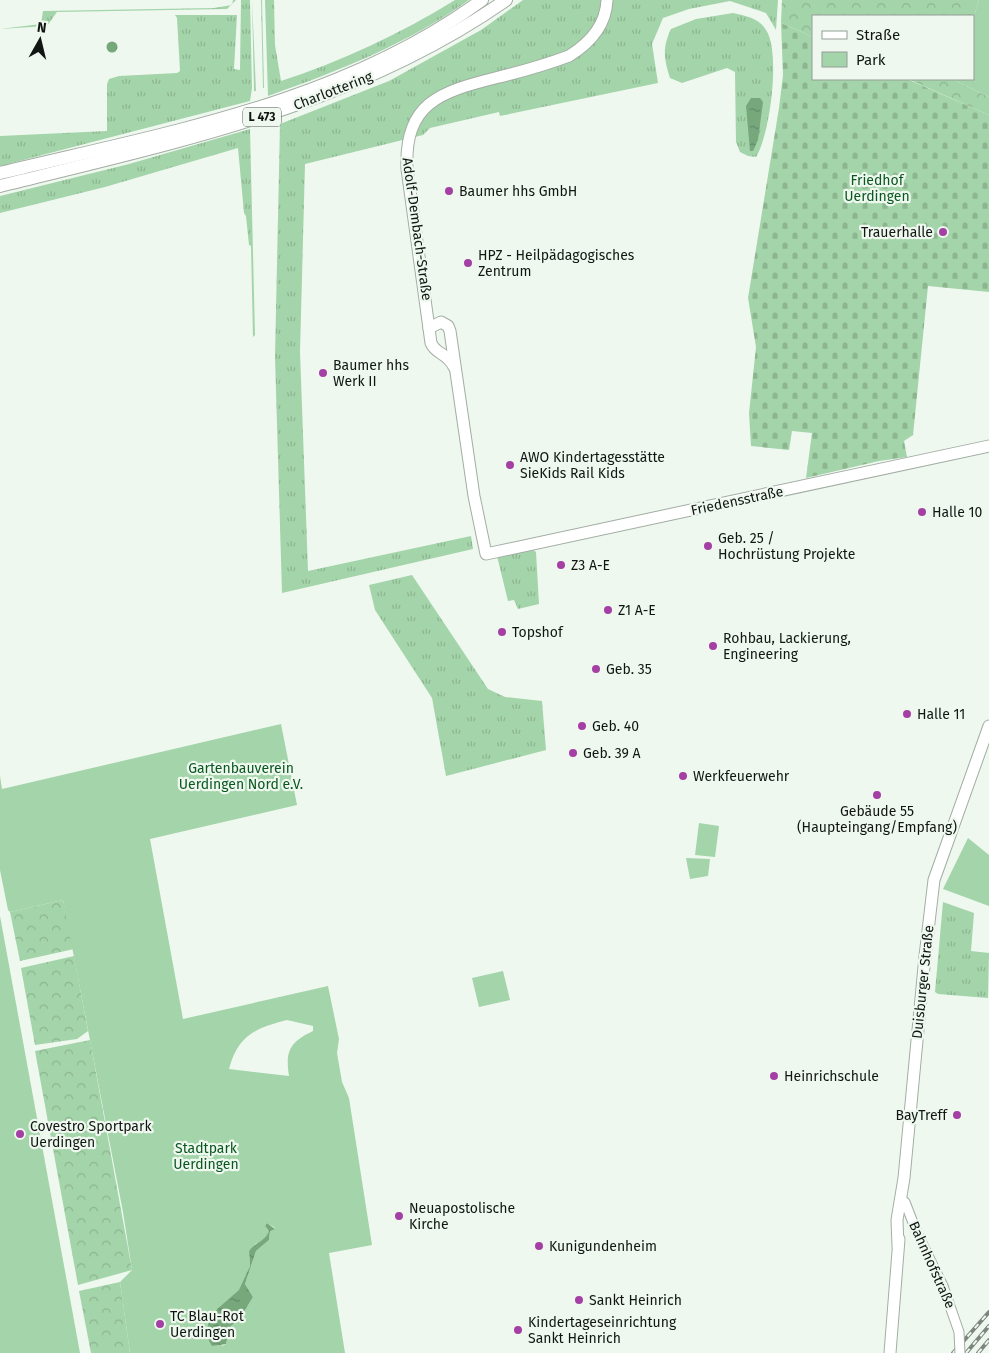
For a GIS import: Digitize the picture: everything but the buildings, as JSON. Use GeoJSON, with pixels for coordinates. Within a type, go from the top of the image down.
{"type":"FeatureCollection","features":[{"type":"Feature","properties":{"kind":"highway","name":"Charlottering"},"geometry":{"type":"LineString","coordinates":[[0,173],[231,116],[304,93],[374,64],[449,24],[482,0]]}},
{"type":"Feature","properties":{"kind":"highway","name":"Charlottering"},"geometry":{"type":"LineString","coordinates":[[0,186],[234,126],[307,102],[378,73],[418,54],[456,33],[506,0]]}},
{"type":"Feature","properties":{"kind":"main road","name":"Adolf-Dembach-Straße"},"geometry":{"type":"LineString","coordinates":[[436,352],[431,343],[433,325],[428,310],[407,169],[406,151],[413,124],[428,105],[448,91],[553,62],[576,52],[590,40],[598,29],[607,0]]}},
{"type":"Feature","properties":{"kind":"main road","name":"Adolf-Dembach-Straße"},"geometry":{"type":"LineString","coordinates":[[433,325],[448,326],[476,509],[486,554]]}},
{"type":"Feature","properties":{"kind":"main road"},"geometry":{"type":"LineString","coordinates":[[436,352],[447,351],[452,346]]}},
{"type":"Feature","properties":{"kind":"main road"},"geometry":{"type":"LineString","coordinates":[[436,352],[446,355],[455,369]]}},
{"type":"Feature","properties":{"kind":"main road","name":"Friedensstraße"},"geometry":{"type":"LineString","coordinates":[[486,554],[989,446]]}},
{"type":"Feature","properties":{"kind":"main road","name":"Duisburger Straße"},"geometry":{"type":"LineString","coordinates":[[899,1241],[897,1220],[904,1178],[924,956],[934,880],[989,726]]}},
{"type":"Feature","properties":{"kind":"main road","name":"Bahnhofstraße"},"geometry":{"type":"LineString","coordinates":[[904,1178],[905,1202]]}},
{"type":"Feature","properties":{"kind":"main road","name":"Duisburger Straße"},"geometry":{"type":"LineString","coordinates":[[890,1353],[899,1241],[905,1202]]}},
{"type":"Feature","properties":{"kind":"street","name":"Bahnhofstraße"},"geometry":{"type":"LineString","coordinates":[[905,1202],[917,1233],[943,1286],[957,1325],[960,1353]]}},
{"type":"Feature","properties":{"kind":"street"},"geometry":{"type":"LineString","coordinates":[[899,1241],[905,1232],[917,1233]]}},
{"type":"Feature","properties":{"kind":"green space"},"geometry":{"type":"Polygon","coordinates":[[[241,0],[250,0],[252,88],[250,101],[0,166],[0,136],[107,131],[107,84],[109,79],[119,76],[177,73],[180,71],[177,18],[175,15],[237,15],[234,69],[240,70],[241,0]]]}},
{"type":"Feature","properties":{"kind":"green space"},"geometry":{"type":"Polygon","coordinates":[[[252,0],[256,91],[254,91],[252,0]]]}},
{"type":"Feature","properties":{"kind":"green space"},"geometry":{"type":"Polygon","coordinates":[[[262,0],[264,88],[263,88],[262,0]]]}},
{"type":"Feature","properties":{"kind":"green space"},"geometry":{"type":"Polygon","coordinates":[[[265,0],[274,0],[275,45],[281,81],[326,65],[370,46],[455,0],[469,0],[422,30],[372,55],[268,96],[265,0]]]}},
{"type":"Feature","properties":{"kind":"green space"},"geometry":{"type":"Polygon","coordinates":[[[523,0],[778,0],[776,30],[766,13],[730,1],[689,9],[663,18],[652,44],[658,83],[500,116],[499,112],[430,128],[423,135],[305,164],[300,352],[308,571],[471,536],[473,549],[282,593],[275,357],[280,124],[389,81],[481,30],[523,0]]]}},
{"type":"Feature","properties":{"kind":"green space"},"geometry":{"type":"Polygon","coordinates":[[[782,0],[979,0],[974,16],[812,15],[812,37],[781,23],[782,0]]]}},
{"type":"Feature","properties":{"kind":"green space"},"geometry":{"type":"Polygon","coordinates":[[[979,0],[989,0],[989,97],[954,80],[974,80],[974,16],[979,0]]]}},
{"type":"Feature","properties":{"kind":"green space"},"geometry":{"type":"Polygon","coordinates":[[[231,5],[227,9],[57,12],[47,26],[0,29],[41,24],[43,11],[214,8],[231,5]]]}},
{"type":"Feature","properties":{"kind":"green space"},"geometry":{"type":"Polygon","coordinates":[[[733,13],[752,18],[763,26],[770,41],[773,56],[772,94],[766,131],[756,157],[740,152],[736,142],[735,72],[727,68],[682,83],[670,78],[665,59],[666,42],[671,29],[696,19],[733,13]]]}},
{"type":"Feature","properties":{"kind":"green space","name":"Friedhof Uerdingen"},"geometry":{"type":"Polygon","coordinates":[[[781,23],[812,37],[812,80],[909,80],[989,115],[989,292],[928,286],[913,435],[904,441],[907,457],[879,461],[806,478],[812,433],[792,431],[789,450],[751,446],[749,413],[756,347],[748,298],[783,75],[781,23]]]}},
{"type":"Feature","properties":{"kind":"green space"},"geometry":{"type":"Polygon","coordinates":[[[910,80],[954,80],[989,97],[989,115],[910,80]]]}},
{"type":"Feature","properties":{"kind":"green space"},"geometry":{"type":"Polygon","coordinates":[[[250,129],[255,335],[253,337],[251,246],[249,245],[246,216],[244,213],[238,148],[105,187],[0,213],[0,196],[129,164],[250,129]]]}},
{"type":"Feature","properties":{"kind":"green space"},"geometry":{"type":"Polygon","coordinates":[[[533,550],[536,552],[539,604],[518,609],[514,600],[508,601],[497,556],[533,550]]]}},
{"type":"Feature","properties":{"kind":"green space"},"geometry":{"type":"Polygon","coordinates":[[[412,575],[488,689],[505,697],[542,701],[546,750],[446,776],[432,698],[375,610],[369,585],[412,575]]]}},
{"type":"Feature","properties":{"kind":"green space","name":"Stadtpark Uerdingen"},"geometry":{"type":"Polygon","coordinates":[[[281,724],[297,805],[150,839],[183,1019],[328,986],[339,1039],[337,1053],[342,1082],[349,1098],[372,1245],[329,1253],[345,1353],[130,1353],[120,1282],[132,1270],[123,1212],[63,900],[10,912],[8,910],[0,870],[0,776],[2,789],[281,724]],[[287,1020],[266,1026],[250,1035],[238,1048],[229,1069],[289,1076],[288,1060],[291,1048],[299,1039],[313,1031],[313,1026],[287,1020]],[[267,1223],[265,1226],[269,1231],[266,1239],[255,1244],[249,1251],[250,1266],[240,1290],[217,1309],[214,1315],[222,1346],[226,1344],[230,1327],[241,1317],[253,1297],[245,1284],[256,1251],[269,1240],[270,1231],[275,1228],[267,1223]]]}},
{"type":"Feature","properties":{"kind":"green space"},"geometry":{"type":"Polygon","coordinates":[[[699,823],[719,826],[715,857],[695,855],[699,823]]]}},
{"type":"Feature","properties":{"kind":"green space"},"geometry":{"type":"Polygon","coordinates":[[[968,838],[989,855],[989,906],[943,889],[968,838]]]}},
{"type":"Feature","properties":{"kind":"green space"},"geometry":{"type":"Polygon","coordinates":[[[686,858],[710,859],[708,876],[690,879],[686,858]]]}},
{"type":"Feature","properties":{"kind":"green space"},"geometry":{"type":"Polygon","coordinates":[[[63,900],[74,949],[20,961],[10,912],[63,900]]]}},
{"type":"Feature","properties":{"kind":"green space"},"geometry":{"type":"Polygon","coordinates":[[[943,902],[974,913],[971,951],[989,953],[988,998],[938,994],[935,992],[943,902]]]}},
{"type":"Feature","properties":{"kind":"green space","name":"Covestro Sportpark Uerdingen"},"geometry":{"type":"Polygon","coordinates":[[[0,916],[80,1353],[0,1353],[0,916]]]}},
{"type":"Feature","properties":{"kind":"green space"},"geometry":{"type":"Polygon","coordinates":[[[74,956],[88,1031],[77,1039],[35,1045],[21,968],[74,956]]]}},
{"type":"Feature","properties":{"kind":"green space"},"geometry":{"type":"Polygon","coordinates":[[[503,971],[510,1000],[479,1007],[472,978],[503,971]]]}},
{"type":"Feature","properties":{"kind":"green space"},"geometry":{"type":"Polygon","coordinates":[[[90,1040],[132,1270],[78,1285],[35,1051],[90,1040]]]}},
{"type":"Feature","properties":{"kind":"green space"},"geometry":{"type":"Polygon","coordinates":[[[120,1282],[130,1353],[91,1353],[79,1291],[120,1282]]]}},
{"type":"Feature","properties":{"kind":"water"},"geometry":{"type":"Polygon","coordinates":[[[110,42],[114,42],[117,47],[116,51],[110,52],[107,49],[107,45],[110,42]]]}},
{"type":"Feature","properties":{"kind":"water"},"geometry":{"type":"Polygon","coordinates":[[[751,98],[760,98],[763,102],[758,140],[753,151],[750,151],[746,106],[751,98]]]}},
{"type":"Feature","properties":{"kind":"water"},"geometry":{"type":"Polygon","coordinates":[[[267,1223],[275,1229],[270,1231],[269,1240],[256,1251],[245,1284],[253,1297],[241,1317],[230,1327],[226,1344],[212,1346],[209,1341],[208,1324],[217,1309],[239,1290],[250,1266],[249,1251],[267,1235],[269,1231],[265,1226],[267,1223]]]}},
{"type":"Feature","properties":{"kind":"railway"},"geometry":{"type":"LineString","coordinates":[[953,1353],[989,1312]]}},
{"type":"Feature","properties":{"kind":"railway"},"geometry":{"type":"LineString","coordinates":[[966,1353],[989,1326]]}},
{"type":"Feature","properties":{"kind":"railway"},"geometry":{"type":"LineString","coordinates":[[978,1353],[989,1340]]}},
{"type":"Feature","properties":{"kind":"place","name":"Baumer hhs GmbH"},"geometry":{"type":"Point","coordinates":[449,191]}},
{"type":"Feature","properties":{"kind":"place","name":"Trauerhalle"},"geometry":{"type":"Point","coordinates":[943,232]}},
{"type":"Feature","properties":{"kind":"place","name":"HPZ - Heilpädagogisches Zentrum"},"geometry":{"type":"Point","coordinates":[468,263]}},
{"type":"Feature","properties":{"kind":"place","name":"Baumer hhs Werk II"},"geometry":{"type":"Point","coordinates":[323,373]}},
{"type":"Feature","properties":{"kind":"place","name":"AWO Kindertagesstätte SieKids Rail Kids"},"geometry":{"type":"Point","coordinates":[510,465]}},
{"type":"Feature","properties":{"kind":"place","name":"Halle 10"},"geometry":{"type":"Point","coordinates":[922,512]}},
{"type":"Feature","properties":{"kind":"place","name":"Geb. 25 / Hochrüstung Projekte"},"geometry":{"type":"Point","coordinates":[708,546]}},
{"type":"Feature","properties":{"kind":"place","name":"Z3 A-E"},"geometry":{"type":"Point","coordinates":[561,565]}},
{"type":"Feature","properties":{"kind":"place","name":"Z1 A-E"},"geometry":{"type":"Point","coordinates":[608,610]}},
{"type":"Feature","properties":{"kind":"place","name":"Topshof"},"geometry":{"type":"Point","coordinates":[502,632]}},
{"type":"Feature","properties":{"kind":"place","name":"Rohbau, Lackierung, Engineering"},"geometry":{"type":"Point","coordinates":[713,646]}},
{"type":"Feature","properties":{"kind":"place","name":"Geb. 35"},"geometry":{"type":"Point","coordinates":[596,669]}},
{"type":"Feature","properties":{"kind":"place","name":"Halle 11"},"geometry":{"type":"Point","coordinates":[907,714]}},
{"type":"Feature","properties":{"kind":"place","name":"Geb. 40"},"geometry":{"type":"Point","coordinates":[582,726]}},
{"type":"Feature","properties":{"kind":"place","name":"Geb. 39 A"},"geometry":{"type":"Point","coordinates":[573,753]}},
{"type":"Feature","properties":{"kind":"place","name":"Werkfeuerwehr"},"geometry":{"type":"Point","coordinates":[683,776]}},
{"type":"Feature","properties":{"kind":"place","name":"Gebäude 55 (Haupteingang/Empfang)"},"geometry":{"type":"Point","coordinates":[877,795]}},
{"type":"Feature","properties":{"kind":"place","name":"Heinrichschule"},"geometry":{"type":"Point","coordinates":[774,1076]}},
{"type":"Feature","properties":{"kind":"place","name":"BayTreff"},"geometry":{"type":"Point","coordinates":[957,1115]}},
{"type":"Feature","properties":{"kind":"place","name":"Covestro Sportpark Uerdingen"},"geometry":{"type":"Point","coordinates":[20,1134]}},
{"type":"Feature","properties":{"kind":"place","name":"Neuapostolische Kirche"},"geometry":{"type":"Point","coordinates":[399,1216]}},
{"type":"Feature","properties":{"kind":"place","name":"Kunigundenheim"},"geometry":{"type":"Point","coordinates":[539,1246]}},
{"type":"Feature","properties":{"kind":"place","name":"Sankt Heinrich"},"geometry":{"type":"Point","coordinates":[579,1300]}},
{"type":"Feature","properties":{"kind":"place","name":"TC Blau-Rot Uerdingen"},"geometry":{"type":"Point","coordinates":[160,1324]}},
{"type":"Feature","properties":{"kind":"place","name":"Kindertageseinrichtung Sankt Heinrich"},"geometry":{"type":"Point","coordinates":[518,1330]}},
{"type":"Feature","properties":{"kind":"park label","name":"Gartenbauverein Uerdingen Nord e.V."},"geometry":{"type":"Point","coordinates":[241,776]}}]}
